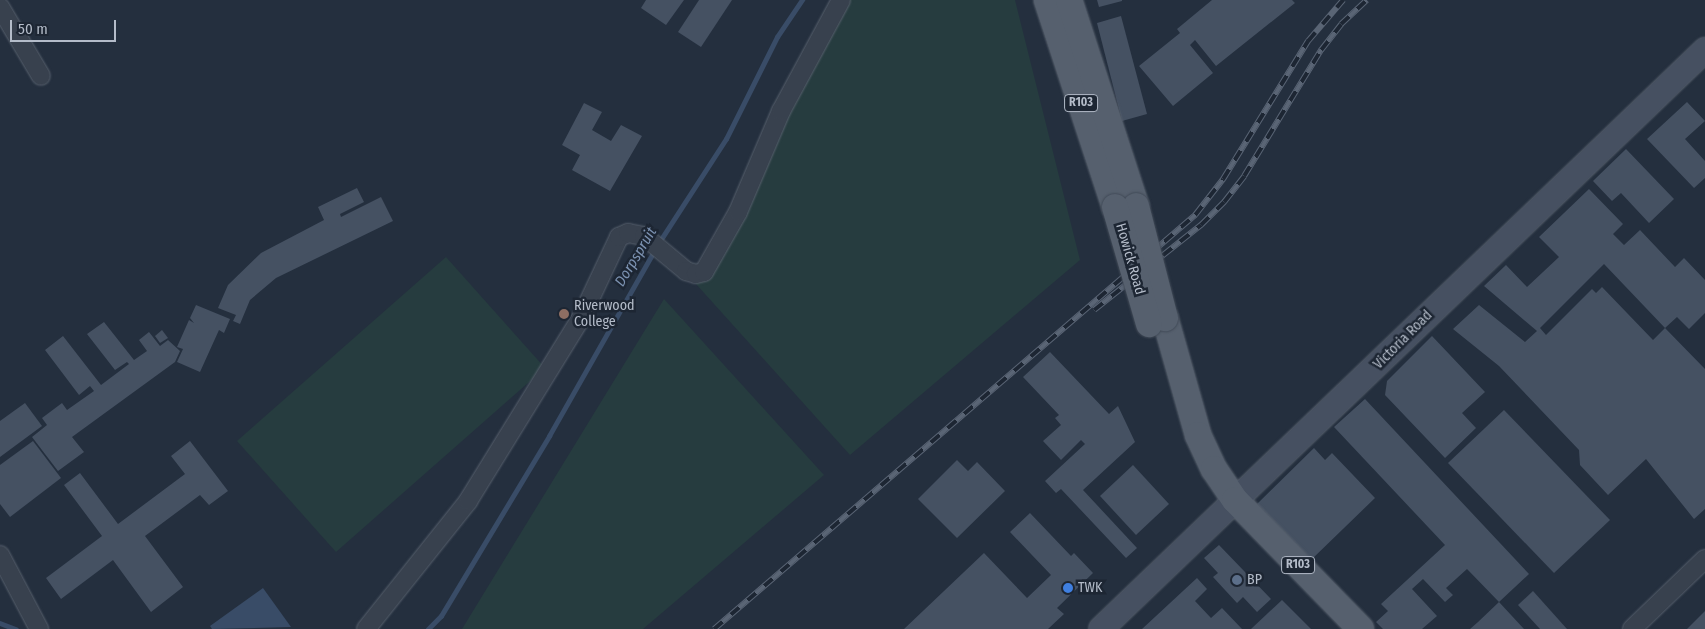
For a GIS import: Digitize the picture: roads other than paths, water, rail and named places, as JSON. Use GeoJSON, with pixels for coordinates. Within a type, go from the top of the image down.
{"type":"FeatureCollection","features":[{"type":"Feature","properties":{"kind":"main road","name":"Howick Road"},"geometry":{"type":"LineString","coordinates":[[1048,0],[1125,206]]}},
{"type":"Feature","properties":{"kind":"main road","name":"Howick Road"},"geometry":{"type":"LineString","coordinates":[[1069,0],[1157,321],[1183,441],[1200,477],[1229,506]]}},
{"type":"Feature","properties":{"kind":"main road","name":"Victoria Road"},"geometry":{"type":"LineString","coordinates":[[1101,629],[1705,50]]}},
{"type":"Feature","properties":{"kind":"main road","name":"R103"},"geometry":{"type":"LineString","coordinates":[[1229,506],[1339,629]]}},
{"type":"Feature","properties":{"kind":"main road","name":"R103"},"geometry":{"type":"LineString","coordinates":[[1229,506],[1361,629]]}},
{"type":"Feature","properties":{"kind":"street"},"geometry":{"type":"LineString","coordinates":[[366,629],[468,500],[580,320],[619,237],[628,233],[644,236],[668,253],[691,274],[701,273],[707,266],[738,212],[781,111],[841,0]]}},
{"type":"Feature","properties":{"kind":"street"},"geometry":{"type":"LineString","coordinates":[[0,8],[41,76]]}},
{"type":"Feature","properties":{"kind":"street"},"geometry":{"type":"LineString","coordinates":[[0,555],[40,629]]}},
{"type":"Feature","properties":{"kind":"street"},"geometry":{"type":"LineString","coordinates":[[1632,629],[1705,559]]}},
{"type":"Feature","properties":{"kind":"water"},"geometry":{"type":"Polygon","coordinates":[[[263,588],[291,627],[212,629],[210,626],[263,588]]]}},
{"type":"Feature","properties":{"kind":"waterway","name":"Dorpspruit"},"geometry":{"type":"LineString","coordinates":[[658,244],[726,139],[777,37],[802,0]]}},
{"type":"Feature","properties":{"kind":"waterway","name":"Dorpspruit"},"geometry":{"type":"LineString","coordinates":[[428,629],[441,616],[549,436],[654,251]]}},
{"type":"Feature","properties":{"kind":"waterway"},"geometry":{"type":"LineString","coordinates":[[0,623],[16,629]]}},
{"type":"Feature","properties":{"kind":"railway"},"geometry":{"type":"LineString","coordinates":[[714,629],[1195,215],[1223,179],[1308,41],[1343,0]]}},
{"type":"Feature","properties":{"kind":"railway"},"geometry":{"type":"LineString","coordinates":[[1094,310],[1201,225],[1224,202],[1244,176],[1321,50],[1341,24],[1367,0]]}},
{"type":"Feature","properties":{"kind":"place","name":"Riverwood College"},"geometry":{"type":"Point","coordinates":[564,314]}},
{"type":"Feature","properties":{"kind":"place","name":"BP"},"geometry":{"type":"Point","coordinates":[1237,580]}},
{"type":"Feature","properties":{"kind":"place","name":"TWK"},"geometry":{"type":"Point","coordinates":[1068,588]}}]}
